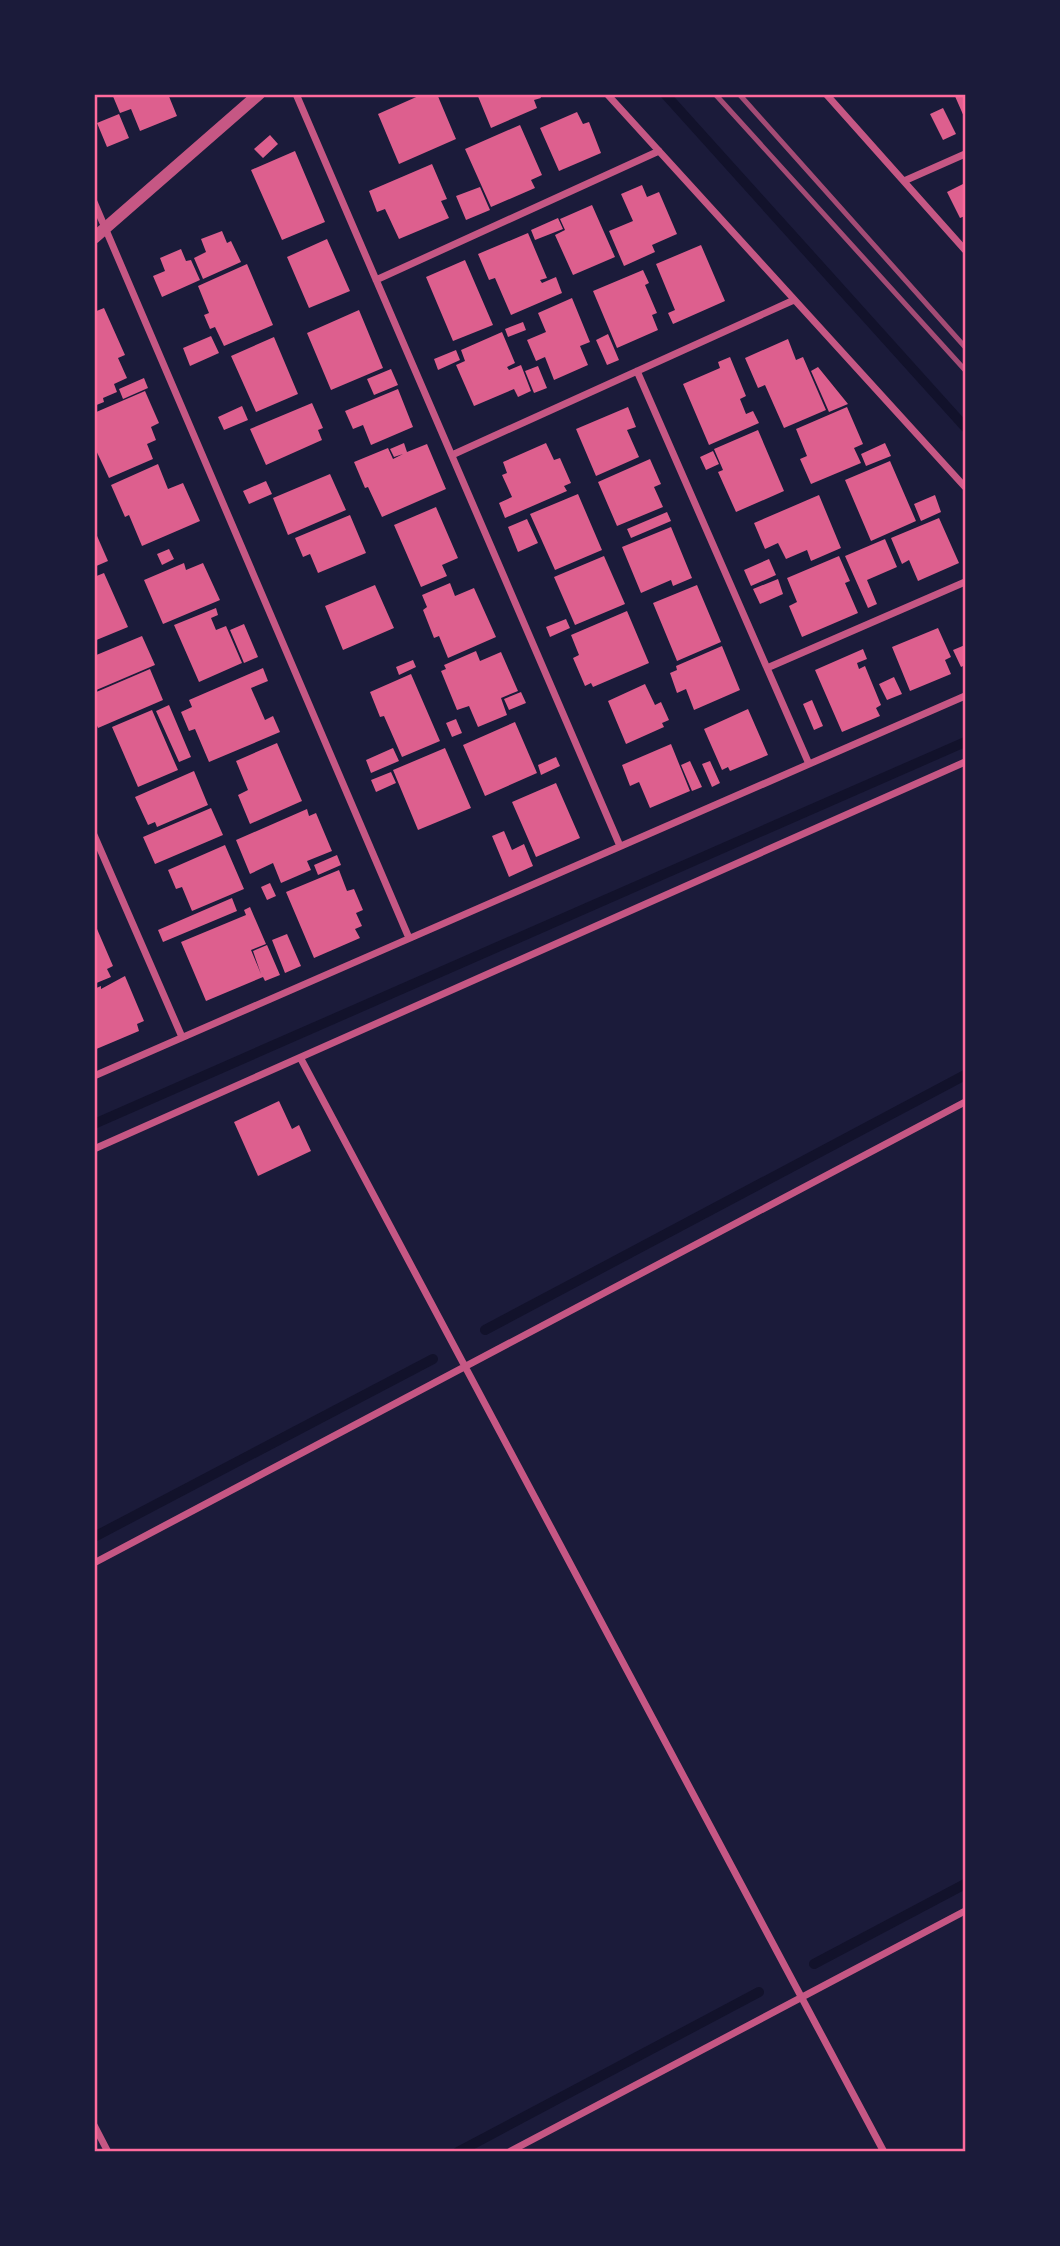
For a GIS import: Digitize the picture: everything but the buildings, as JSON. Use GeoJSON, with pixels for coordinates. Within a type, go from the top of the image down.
{"type":"FeatureCollection","features":[{"type":"Feature","properties":{"kind":"street"},"geometry":{"type":"LineString","coordinates":[[94,238],[259,94]]}},
{"type":"Feature","properties":{"kind":"street"},"geometry":{"type":"LineString","coordinates":[[296,94],[620,846]]}},
{"type":"Feature","properties":{"kind":"street"},"geometry":{"type":"LineString","coordinates":[[607,94],[965,487]]}},
{"type":"Feature","properties":{"kind":"street"},"geometry":{"type":"LineString","coordinates":[[826,94],[965,250]]}},
{"type":"Feature","properties":{"kind":"street"},"geometry":{"type":"LineString","coordinates":[[376,280],[659,151]]}},
{"type":"Feature","properties":{"kind":"street"},"geometry":{"type":"LineString","coordinates":[[904,181],[965,154]]}},
{"type":"Feature","properties":{"kind":"street"},"geometry":{"type":"LineString","coordinates":[[94,202],[409,937]]}},
{"type":"Feature","properties":{"kind":"street"},"geometry":{"type":"LineString","coordinates":[[452,455],[794,300]]}},
{"type":"Feature","properties":{"kind":"street"},"geometry":{"type":"LineString","coordinates":[[637,371],[809,764]]}},
{"type":"Feature","properties":{"kind":"street"},"geometry":{"type":"LineString","coordinates":[[767,668],[965,582]]}},
{"type":"Feature","properties":{"kind":"street"},"geometry":{"type":"LineString","coordinates":[[94,1076],[965,696]]}},
{"type":"Feature","properties":{"kind":"street"},"geometry":{"type":"LineString","coordinates":[[94,1149],[302,1059],[965,762]]}},
{"type":"Feature","properties":{"kind":"street"},"geometry":{"type":"LineString","coordinates":[[94,835],[182,1037]]}},
{"type":"Feature","properties":{"kind":"street"},"geometry":{"type":"LineString","coordinates":[[302,1059],[884,2151]]}},
{"type":"Feature","properties":{"kind":"street"},"geometry":{"type":"LineString","coordinates":[[94,1563],[965,1102]]}},
{"type":"Feature","properties":{"kind":"street"},"geometry":{"type":"LineString","coordinates":[[509,2151],[965,1911]]}},
{"type":"Feature","properties":{"kind":"street"},"geometry":{"type":"LineString","coordinates":[[94,2125],[108,2151]]}},
{"type":"Feature","properties":{"kind":"waterway"},"geometry":{"type":"LineString","coordinates":[[665,94],[965,427]]}},
{"type":"Feature","properties":{"kind":"waterway"},"geometry":{"type":"LineString","coordinates":[[94,1124],[965,742]]}},
{"type":"Feature","properties":{"kind":"waterway"},"geometry":{"type":"LineString","coordinates":[[485,1330],[965,1075]]}},
{"type":"Feature","properties":{"kind":"waterway"},"geometry":{"type":"LineString","coordinates":[[94,1537],[433,1359]]}},
{"type":"Feature","properties":{"kind":"waterway"},"geometry":{"type":"LineString","coordinates":[[814,1964],[965,1884]]}},
{"type":"Feature","properties":{"kind":"waterway"},"geometry":{"type":"LineString","coordinates":[[458,2152],[759,1992]]}},
{"type":"Feature","properties":{"kind":"railway"},"geometry":{"type":"LineString","coordinates":[[715,94],[965,370]]}},
{"type":"Feature","properties":{"kind":"railway"},"geometry":{"type":"LineString","coordinates":[[739,94],[965,347]]}}]}
